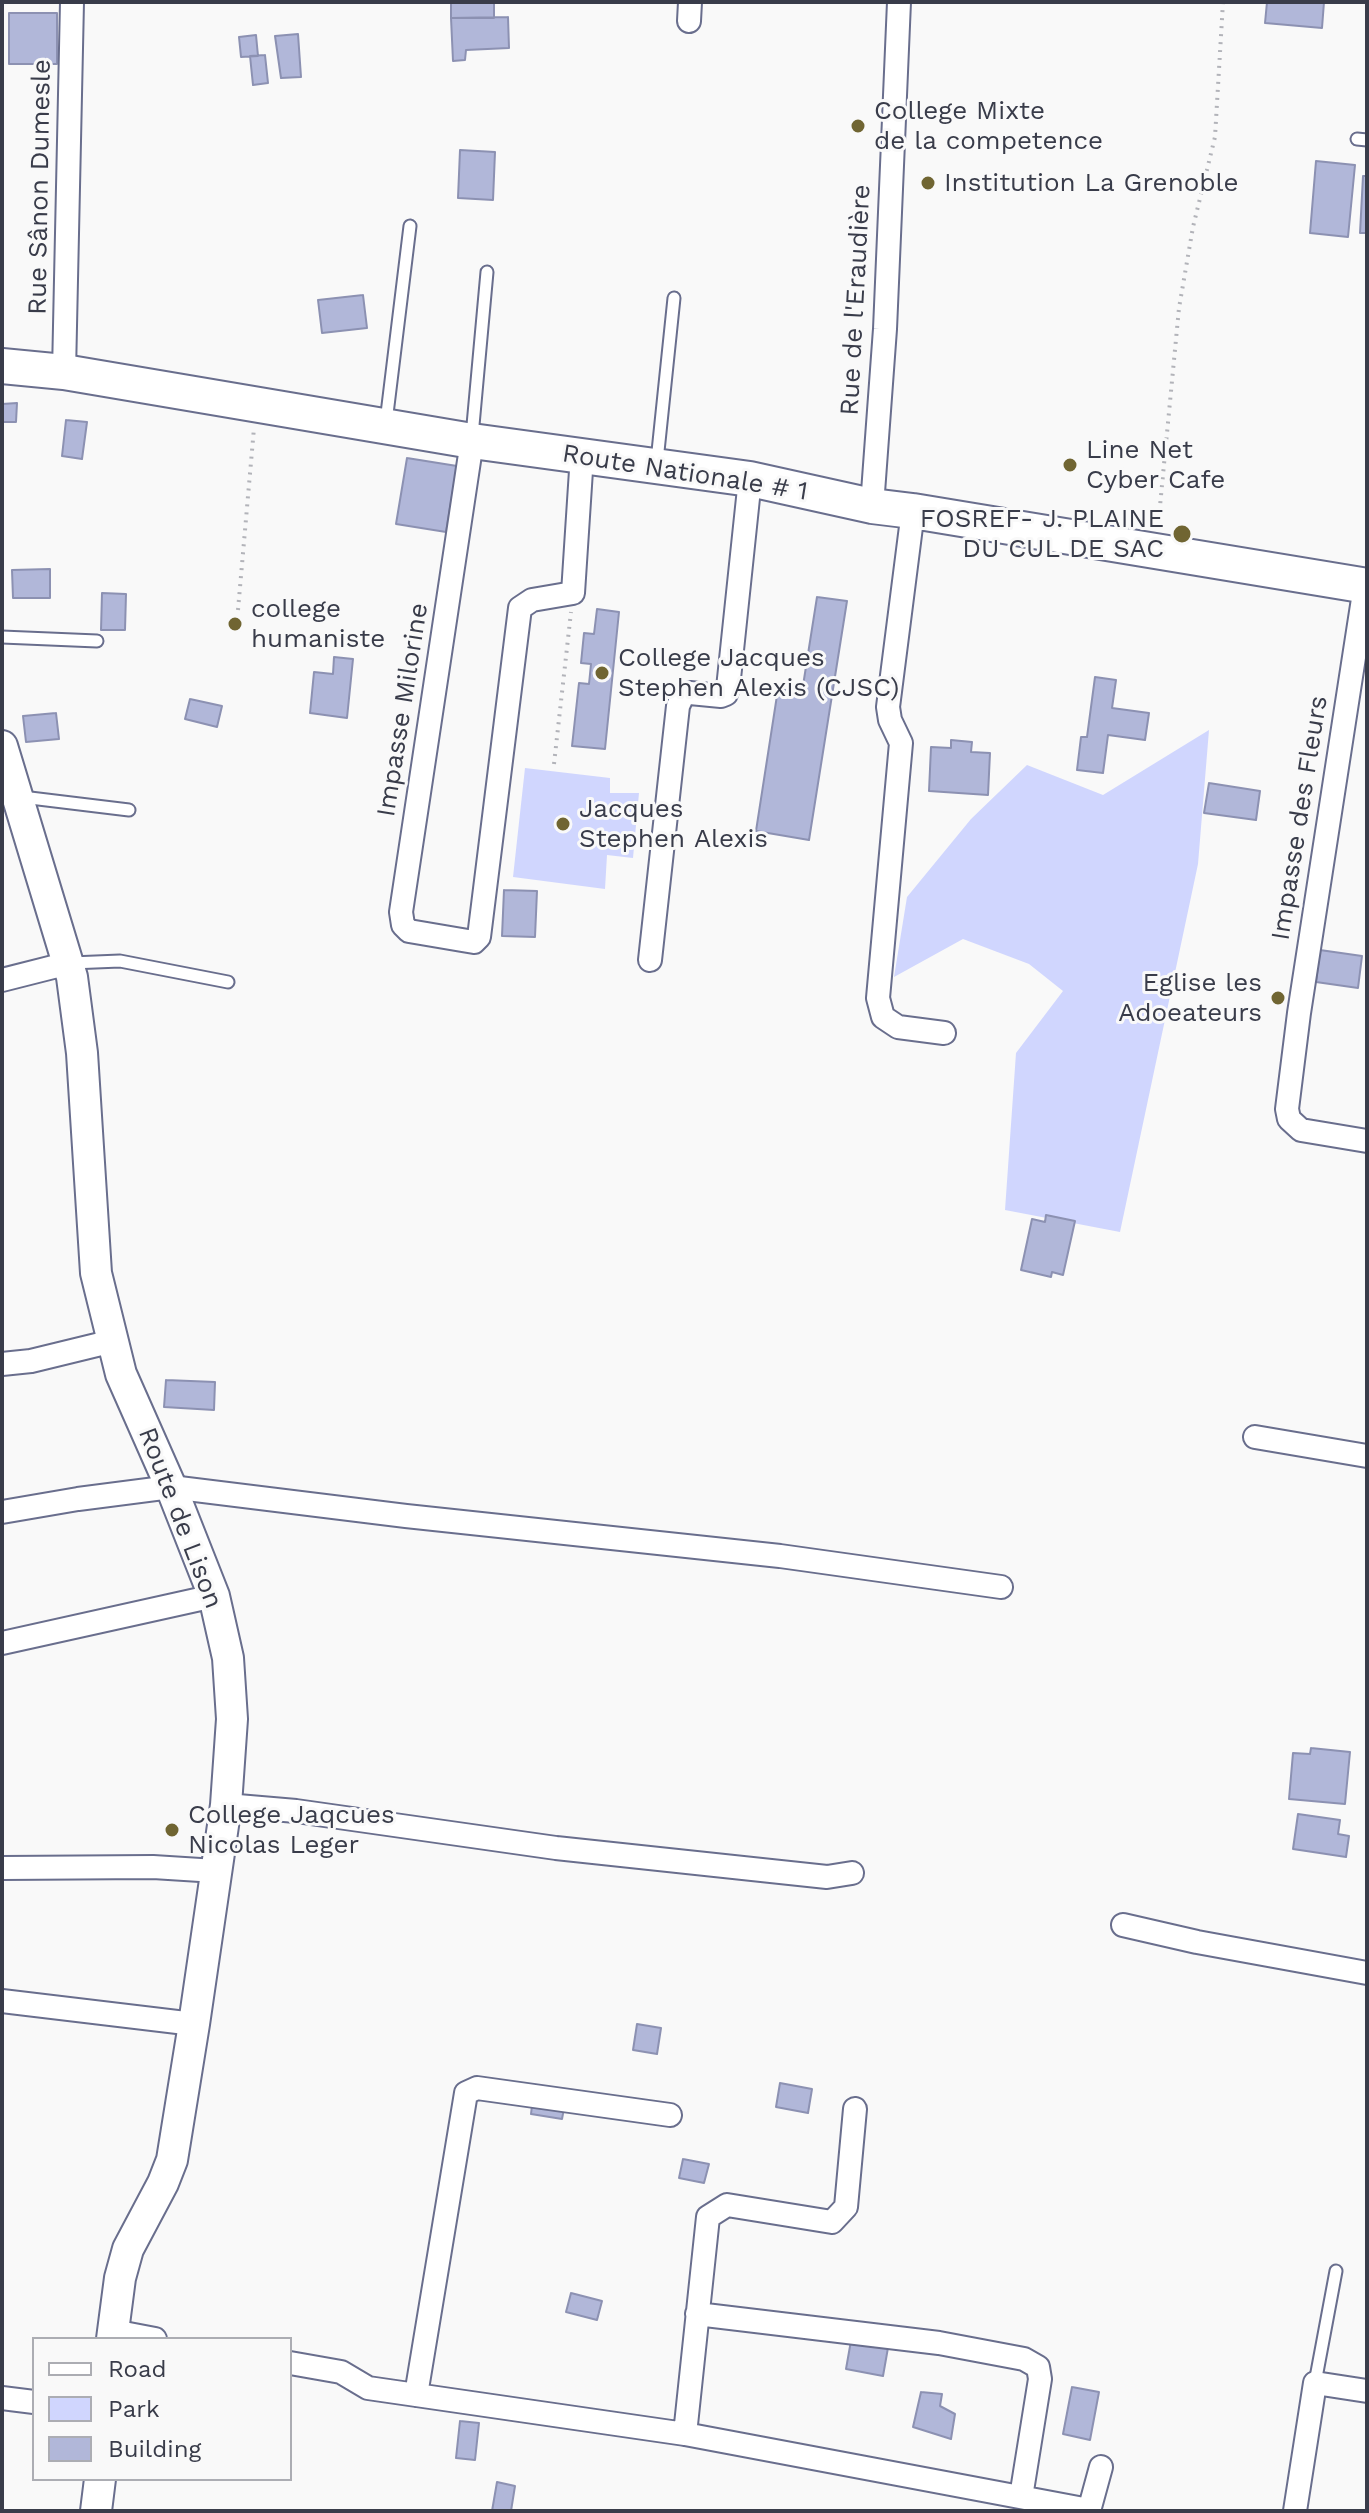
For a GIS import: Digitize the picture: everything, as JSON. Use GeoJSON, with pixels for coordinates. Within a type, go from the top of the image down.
{"type":"FeatureCollection","features":[{"type":"Feature","properties":{"kind":"main road","name":"Route Nationale # 1"},"geometry":{"type":"LineString","coordinates":[[2,366],[64,372],[472,441],[750,479],[872,506],[1366,586]]}},
{"type":"Feature","properties":{"kind":"street","name":"Rue Sânon Dumesle"},"geometry":{"type":"LineString","coordinates":[[64,372],[72,2]]}},
{"type":"Feature","properties":{"kind":"street","name":"Rue de l'Eraudière"},"geometry":{"type":"LineString","coordinates":[[872,506],[885,329],[899,2]]}},
{"type":"Feature","properties":{"kind":"street","name":"Impasse Milorine"},"geometry":{"type":"LineString","coordinates":[[472,441],[401,912],[403,925],[409,931],[474,942],[479,937],[520,608],[532,600],[573,593]]}},
{"type":"Feature","properties":{"kind":"street"},"geometry":{"type":"LineString","coordinates":[[573,593],[582,455]]}},
{"type":"Feature","properties":{"kind":"street"},"geometry":{"type":"LineString","coordinates":[[650,960],[678,706],[683,695],[721,696],[726,694],[728,688],[750,479]]}},
{"type":"Feature","properties":{"kind":"street"},"geometry":{"type":"LineString","coordinates":[[913,511],[888,707],[890,720],[901,743],[878,998],[883,1017],[898,1027],[944,1033]]}},
{"type":"Feature","properties":{"kind":"street","name":"Impasse des Fleurs"},"geometry":{"type":"LineString","coordinates":[[1366,586],[1299,1013],[1287,1109],[1289,1119],[1301,1130],[1367,1141]]}},
{"type":"Feature","properties":{"kind":"street","name":"Route de Lison"},"geometry":{"type":"LineString","coordinates":[[2,746],[69,963],[82,1053],[96,1273],[121,1374],[171,1487],[214,1596],[228,1658],[232,1719],[226,1805],[172,2160],[128,2249],[120,2278],[112,2335]]}},
{"type":"Feature","properties":{"kind":"street"},"geometry":{"type":"LineString","coordinates":[[2,980],[69,963]]}},
{"type":"Feature","properties":{"kind":"street"},"geometry":{"type":"LineString","coordinates":[[2,1364],[31,1361],[113,1341]]}},
{"type":"Feature","properties":{"kind":"street"},"geometry":{"type":"LineString","coordinates":[[1255,1437],[1367,1456]]}},
{"type":"Feature","properties":{"kind":"street"},"geometry":{"type":"LineString","coordinates":[[2,1512],[171,1487],[780,1556],[1001,1587]]}},
{"type":"Feature","properties":{"kind":"street"},"geometry":{"type":"LineString","coordinates":[[2,1643],[214,1596]]}},
{"type":"Feature","properties":{"kind":"street"},"geometry":{"type":"LineString","coordinates":[[226,1805],[296,1811],[556,1848],[827,1877],[852,1873]]}},
{"type":"Feature","properties":{"kind":"street"},"geometry":{"type":"LineString","coordinates":[[2,1868],[153,1867],[216,1871]]}},
{"type":"Feature","properties":{"kind":"street"},"geometry":{"type":"LineString","coordinates":[[1123,1925],[1197,1942],[1366,1968]]}},
{"type":"Feature","properties":{"kind":"street"},"geometry":{"type":"LineString","coordinates":[[2,2001],[194,2024]]}},
{"type":"Feature","properties":{"kind":"street"},"geometry":{"type":"LineString","coordinates":[[416,2395],[466,2093],[477,2088],[670,2115]]}},
{"type":"Feature","properties":{"kind":"street"},"geometry":{"type":"LineString","coordinates":[[685,2434],[708,2217],[727,2205],[832,2222],[846,2207],[855,2109]]}},
{"type":"Feature","properties":{"kind":"street"},"geometry":{"type":"LineString","coordinates":[[697,2314],[939,2343],[1024,2359],[1038,2367],[1040,2379],[1021,2497]]}},
{"type":"Feature","properties":{"kind":"street"},"geometry":{"type":"LineString","coordinates":[[112,2335],[134,2337]]}},
{"type":"Feature","properties":{"kind":"street"},"geometry":{"type":"LineString","coordinates":[[292,2363],[341,2372],[368,2388],[685,2434],[1089,2510],[1101,2467]]}},
{"type":"Feature","properties":{"kind":"street"},"geometry":{"type":"LineString","coordinates":[[1295,2511],[1315,2383],[1367,2391]]}},
{"type":"Feature","properties":{"kind":"street"},"geometry":{"type":"LineString","coordinates":[[2,2398],[32,2402]]}},
{"type":"Feature","properties":{"kind":"street"},"geometry":{"type":"LineString","coordinates":[[96,2511],[100,2481]]}},
{"type":"Feature","properties":{"kind":"lane"},"geometry":{"type":"LineString","coordinates":[[385,427],[410,226]]}},
{"type":"Feature","properties":{"kind":"lane"},"geometry":{"type":"LineString","coordinates":[[472,441],[487,272]]}},
{"type":"Feature","properties":{"kind":"lane"},"geometry":{"type":"LineString","coordinates":[[656,466],[674,298]]}},
{"type":"Feature","properties":{"kind":"lane"},"geometry":{"type":"LineString","coordinates":[[2,637],[97,641]]}},
{"type":"Feature","properties":{"kind":"lane"},"geometry":{"type":"LineString","coordinates":[[17,797],[129,810]]}},
{"type":"Feature","properties":{"kind":"lane"},"geometry":{"type":"LineString","coordinates":[[69,963],[120,961],[228,982]]}},
{"type":"Feature","properties":{"kind":"lane"},"geometry":{"type":"LineString","coordinates":[[1315,2383],[1336,2271]]}},
{"type":"Feature","properties":{"kind":"path"},"geometry":{"type":"LineString","coordinates":[[1156,551],[1179,308],[1193,227],[1215,137],[1223,2]]}},
{"type":"Feature","properties":{"kind":"path"},"geometry":{"type":"LineString","coordinates":[[238,610],[256,406]]}},
{"type":"Feature","properties":{"kind":"path"},"geometry":{"type":"LineString","coordinates":[[554,764],[573,593]]}},
{"type":"Feature","properties":{"kind":"green space"},"geometry":{"type":"Polygon","coordinates":[[[1209,730],[1198,864],[1120,1232],[1005,1210],[1016,1053],[1063,991],[1029,964],[963,939],[894,977],[907,897],[971,819],[1027,765],[1103,795],[1209,730]]]}},
{"type":"Feature","properties":{"kind":"green space","name":"Jacques Stephen Alexis"},"geometry":{"type":"Polygon","coordinates":[[[525,768],[610,778],[610,793],[639,793],[633,858],[607,855],[605,889],[513,877],[525,768]]]}},
{"type":"Feature","properties":{"kind":"building"},"geometry":{"type":"Polygon","coordinates":[[[451,2],[494,2],[494,18],[451,18],[451,2]]]}},
{"type":"Feature","properties":{"kind":"building"},"geometry":{"type":"Polygon","coordinates":[[[1267,2],[1324,2],[1322,28],[1265,23],[1267,2]]]}},
{"type":"Feature","properties":{"kind":"building"},"geometry":{"type":"Polygon","coordinates":[[[9,13],[57,13],[57,64],[9,64],[9,13]]]}},
{"type":"Feature","properties":{"kind":"building"},"geometry":{"type":"Polygon","coordinates":[[[508,17],[509,48],[466,50],[465,60],[453,61],[451,18],[508,17]]]}},
{"type":"Feature","properties":{"kind":"building"},"geometry":{"type":"Polygon","coordinates":[[[298,34],[301,77],[281,78],[275,36],[298,34]]]}},
{"type":"Feature","properties":{"kind":"building"},"geometry":{"type":"Polygon","coordinates":[[[256,35],[258,56],[241,57],[239,37],[256,35]]]}},
{"type":"Feature","properties":{"kind":"building"},"geometry":{"type":"Polygon","coordinates":[[[265,55],[268,83],[253,85],[250,56],[265,55]]]}},
{"type":"Feature","properties":{"kind":"building"},"geometry":{"type":"Polygon","coordinates":[[[460,150],[495,152],[493,200],[458,198],[460,150]]]}},
{"type":"Feature","properties":{"kind":"building"},"geometry":{"type":"Polygon","coordinates":[[[1316,161],[1355,165],[1348,237],[1310,233],[1316,161]]]}},
{"type":"Feature","properties":{"kind":"building"},"geometry":{"type":"Polygon","coordinates":[[[1363,176],[1367,176],[1367,233],[1360,233],[1363,176]]]}},
{"type":"Feature","properties":{"kind":"building"},"geometry":{"type":"Polygon","coordinates":[[[363,295],[367,328],[322,333],[318,300],[363,295]]]}},
{"type":"Feature","properties":{"kind":"building"},"geometry":{"type":"Polygon","coordinates":[[[17,403],[16,422],[2,422],[2,404],[17,403]]]}},
{"type":"Feature","properties":{"kind":"building"},"geometry":{"type":"Polygon","coordinates":[[[66,420],[87,422],[82,459],[62,456],[66,420]]]}},
{"type":"Feature","properties":{"kind":"building"},"geometry":{"type":"Polygon","coordinates":[[[407,458],[457,466],[446,532],[396,524],[407,458]]]}},
{"type":"Feature","properties":{"kind":"building"},"geometry":{"type":"Polygon","coordinates":[[[50,569],[50,598],[13,598],[12,570],[50,569]]]}},
{"type":"Feature","properties":{"kind":"building"},"geometry":{"type":"Polygon","coordinates":[[[102,593],[126,594],[125,630],[101,630],[102,593]]]}},
{"type":"Feature","properties":{"kind":"building"},"geometry":{"type":"Polygon","coordinates":[[[817,597],[847,601],[809,840],[756,831],[778,689],[802,692],[817,597]]]}},
{"type":"Feature","properties":{"kind":"building","name":"College Jacques Stephen Alexis (CJSC)"},"geometry":{"type":"Polygon","coordinates":[[[597,609],[619,612],[605,749],[572,746],[579,683],[589,684],[591,664],[581,663],[584,633],[594,634],[597,609]]]}},
{"type":"Feature","properties":{"kind":"building"},"geometry":{"type":"Polygon","coordinates":[[[334,657],[353,659],[347,718],[310,713],[314,672],[333,674],[334,657]]]}},
{"type":"Feature","properties":{"kind":"building"},"geometry":{"type":"Polygon","coordinates":[[[1095,677],[1116,680],[1112,708],[1149,713],[1145,740],[1108,735],[1103,773],[1077,770],[1081,737],[1087,737],[1095,677]]]}},
{"type":"Feature","properties":{"kind":"building"},"geometry":{"type":"Polygon","coordinates":[[[190,699],[222,706],[217,727],[185,719],[190,699]]]}},
{"type":"Feature","properties":{"kind":"building"},"geometry":{"type":"Polygon","coordinates":[[[56,713],[59,739],[26,742],[23,716],[56,713]]]}},
{"type":"Feature","properties":{"kind":"building"},"geometry":{"type":"Polygon","coordinates":[[[951,740],[972,742],[971,752],[990,753],[988,795],[929,791],[931,747],[951,748],[951,740]]]}},
{"type":"Feature","properties":{"kind":"building"},"geometry":{"type":"Polygon","coordinates":[[[1209,783],[1260,791],[1256,820],[1204,813],[1209,783]]]}},
{"type":"Feature","properties":{"kind":"building"},"geometry":{"type":"Polygon","coordinates":[[[504,890],[537,891],[535,937],[502,936],[504,890]]]}},
{"type":"Feature","properties":{"kind":"building"},"geometry":{"type":"Polygon","coordinates":[[[1320,950],[1362,956],[1358,988],[1316,982],[1320,950]]]}},
{"type":"Feature","properties":{"kind":"building"},"geometry":{"type":"Polygon","coordinates":[[[1046,1215],[1075,1221],[1063,1275],[1052,1272],[1051,1277],[1021,1270],[1032,1219],[1045,1222],[1046,1215]]]}},
{"type":"Feature","properties":{"kind":"building"},"geometry":{"type":"Polygon","coordinates":[[[166,1380],[215,1382],[214,1410],[164,1407],[166,1380]]]}},
{"type":"Feature","properties":{"kind":"building"},"geometry":{"type":"Polygon","coordinates":[[[1311,1748],[1350,1752],[1345,1804],[1289,1799],[1293,1753],[1310,1754],[1311,1748]]]}},
{"type":"Feature","properties":{"kind":"building"},"geometry":{"type":"Polygon","coordinates":[[[1298,1814],[1340,1820],[1338,1834],[1349,1836],[1346,1857],[1293,1849],[1298,1814]]]}},
{"type":"Feature","properties":{"kind":"building"},"geometry":{"type":"Polygon","coordinates":[[[637,2024],[661,2028],[657,2054],[633,2050],[637,2024]]]}},
{"type":"Feature","properties":{"kind":"building"},"geometry":{"type":"Polygon","coordinates":[[[780,2083],[812,2089],[808,2113],[776,2107],[780,2083]]]}},
{"type":"Feature","properties":{"kind":"building"},"geometry":{"type":"Polygon","coordinates":[[[533,2097],[565,2103],[562,2119],[531,2114],[533,2097]]]}},
{"type":"Feature","properties":{"kind":"building"},"geometry":{"type":"Polygon","coordinates":[[[683,2159],[709,2164],[704,2183],[679,2178],[683,2159]]]}},
{"type":"Feature","properties":{"kind":"building"},"geometry":{"type":"Polygon","coordinates":[[[571,2293],[602,2301],[597,2320],[566,2312],[571,2293]]]}},
{"type":"Feature","properties":{"kind":"building"},"geometry":{"type":"Polygon","coordinates":[[[852,2335],[889,2342],[883,2376],[846,2369],[852,2335]]]}},
{"type":"Feature","properties":{"kind":"building"},"geometry":{"type":"Polygon","coordinates":[[[1072,2387],[1099,2392],[1090,2440],[1063,2434],[1072,2387]]]}},
{"type":"Feature","properties":{"kind":"building"},"geometry":{"type":"Polygon","coordinates":[[[921,2392],[942,2394],[940,2406],[955,2414],[951,2439],[913,2427],[921,2392]]]}},
{"type":"Feature","properties":{"kind":"building"},"geometry":{"type":"Polygon","coordinates":[[[460,2421],[479,2423],[475,2460],[456,2458],[460,2421]]]}},
{"type":"Feature","properties":{"kind":"building"},"geometry":{"type":"Polygon","coordinates":[[[497,2482],[515,2486],[511,2511],[492,2511],[497,2482]]]}},
{"type":"Feature","properties":{"kind":"place","name":"College Mixte de la competence"},"geometry":{"type":"Point","coordinates":[858,126]}},
{"type":"Feature","properties":{"kind":"place","name":"Institution La Grenoble"},"geometry":{"type":"Point","coordinates":[928,183]}},
{"type":"Feature","properties":{"kind":"place","name":"Line Net Cyber Cafe"},"geometry":{"type":"Point","coordinates":[1070,465]}},
{"type":"Feature","properties":{"kind":"place","name":"FOSREF- J. PLAINE DU CUL DE SAC"},"geometry":{"type":"Point","coordinates":[1182,534]}},
{"type":"Feature","properties":{"kind":"place","name":"college humaniste"},"geometry":{"type":"Point","coordinates":[235,624]}},
{"type":"Feature","properties":{"kind":"place","name":"College Jacques Stephen Alexis (CJSC)"},"geometry":{"type":"Point","coordinates":[602,673]}},
{"type":"Feature","properties":{"kind":"place","name":"Jacques Stephen Alexis"},"geometry":{"type":"Point","coordinates":[563,824]}},
{"type":"Feature","properties":{"kind":"place","name":"Eglise les Adoeateurs"},"geometry":{"type":"Point","coordinates":[1278,998]}},
{"type":"Feature","properties":{"kind":"place","name":"College Jaqcues Nicolas Leger"},"geometry":{"type":"Point","coordinates":[172,1830]}}]}
